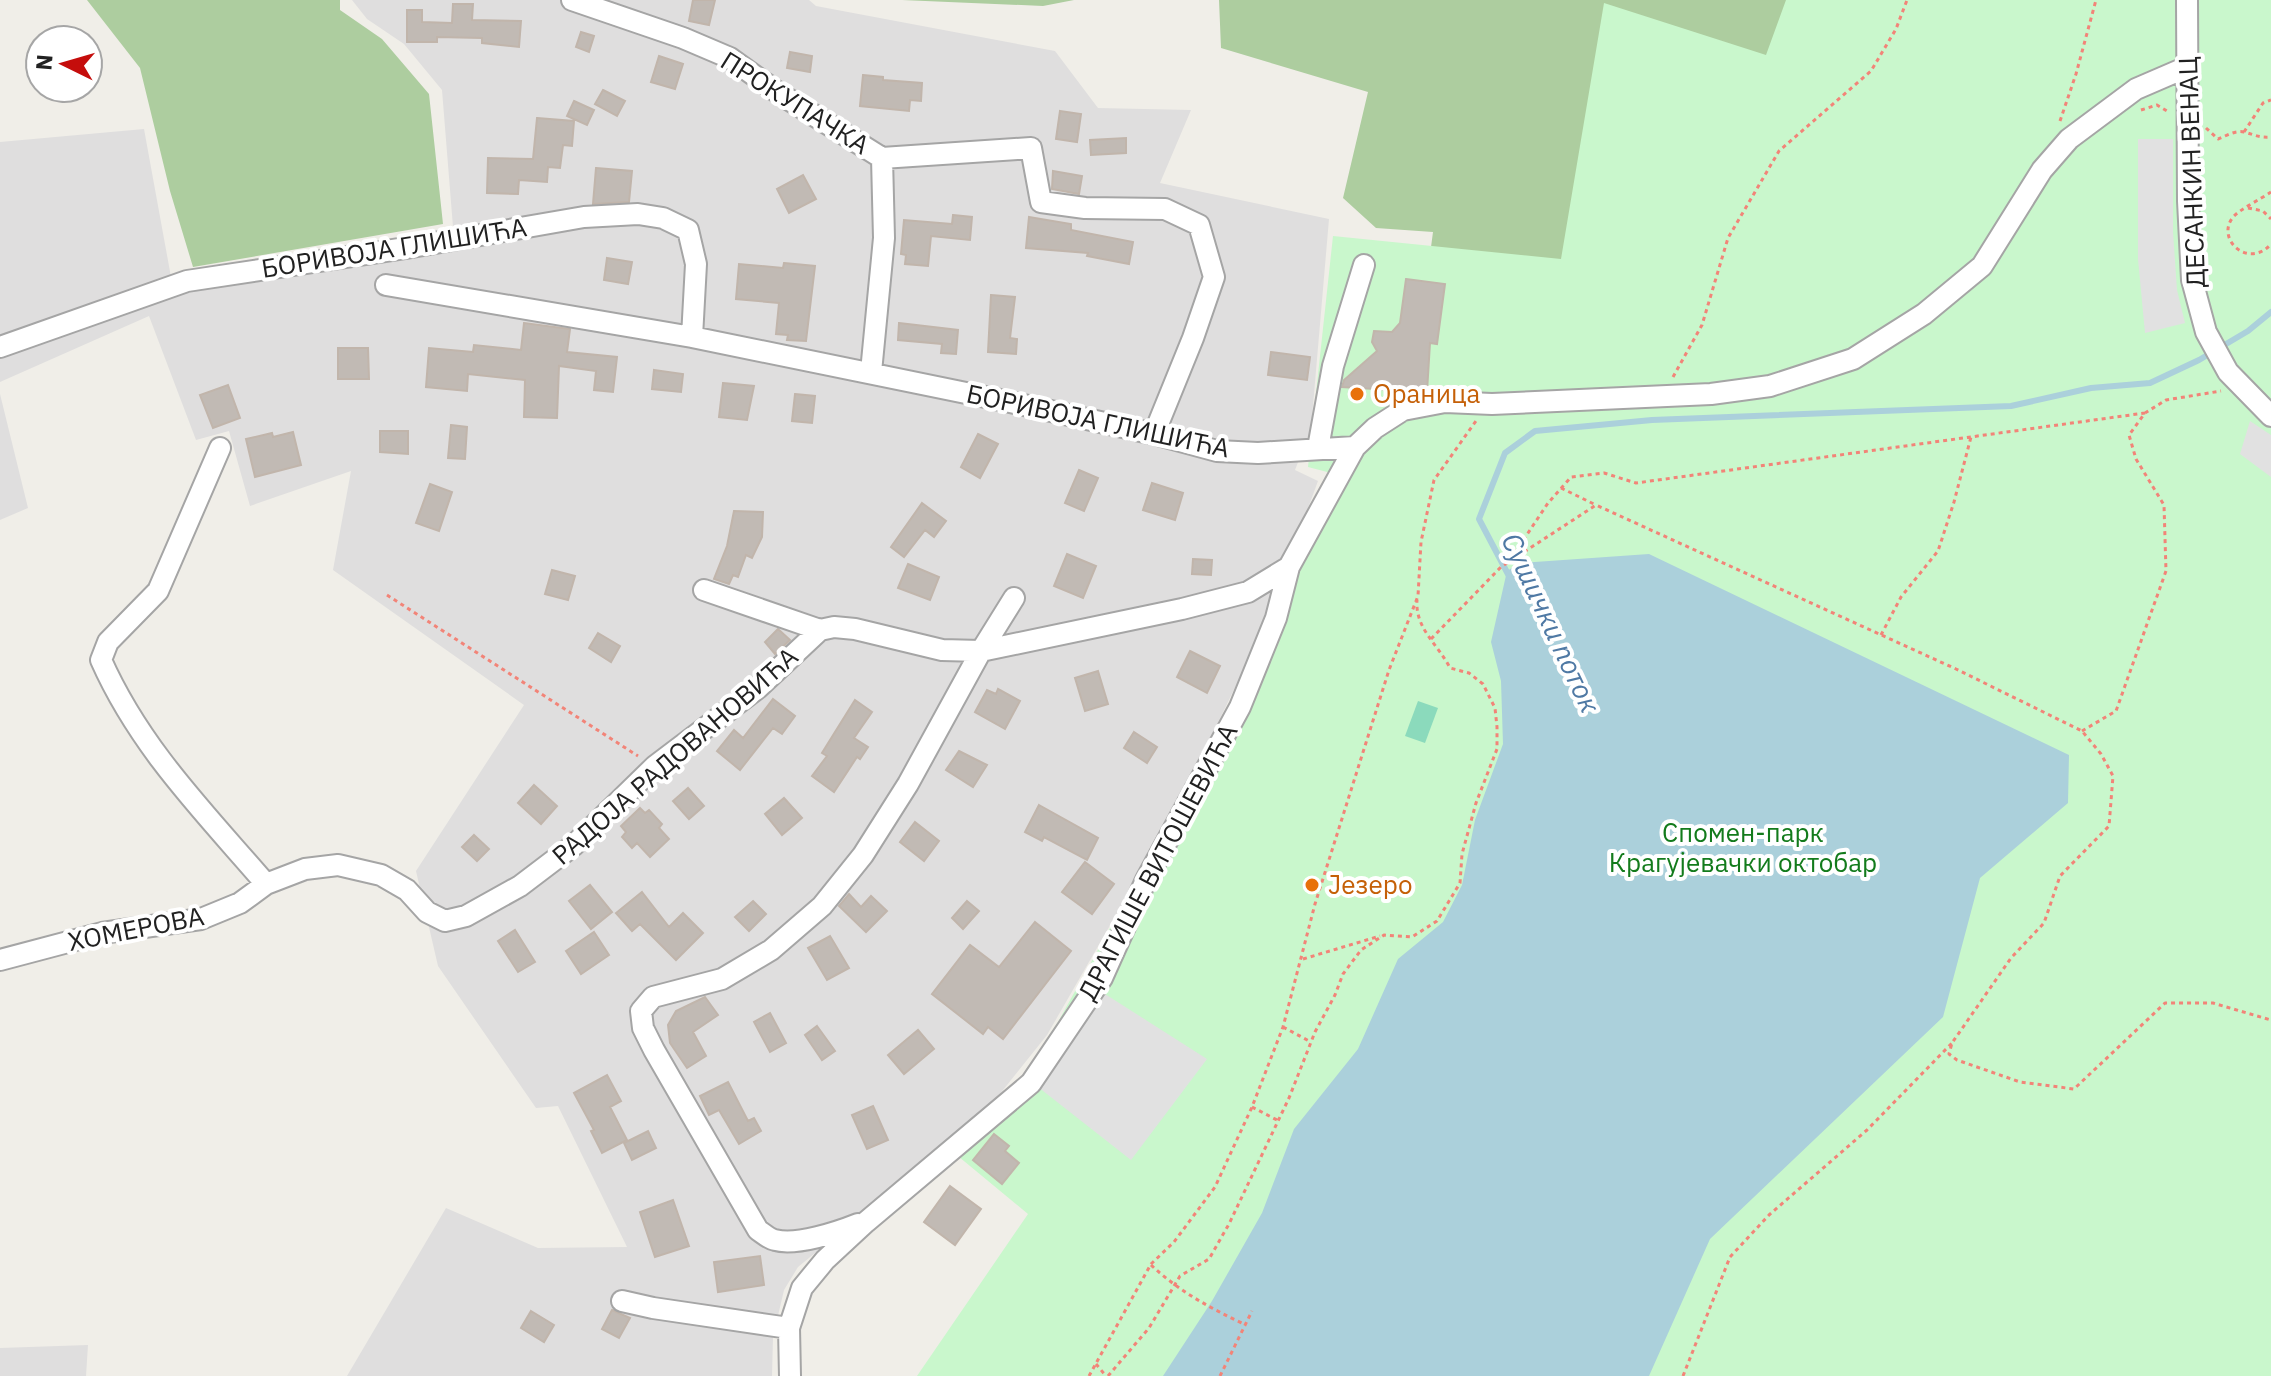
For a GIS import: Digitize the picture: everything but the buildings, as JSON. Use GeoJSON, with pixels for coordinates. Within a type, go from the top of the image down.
{"type":"FeatureCollection","features":[{"type":"Feature","properties":{"kind":"street","name":"ПРОКУПАЧКА"},"geometry":{"type":"LineString","coordinates":[[572,0],[683,38],[730,58],[780,94],[882,158],[1031,148],[1041,202],[1085,208],[1165,209],[1199,225],[1214,277],[1154,434]]}},
{"type":"Feature","properties":{"kind":"street","name":"ДЕСАНКИН ВЕНАЦ"},"geometry":{"type":"LineString","coordinates":[[2187,0],[2192,280],[2206,332],[2235,379],[2271,416]]}},
{"type":"Feature","properties":{"kind":"street"},"geometry":{"type":"LineString","coordinates":[[1355,447],[1375,428],[1403,410],[1445,402],[1492,404],[1711,394],[1770,386],[1853,359],[1924,314],[1982,266],[2042,170],[2069,139],[2136,89],[2187,67]]}},
{"type":"Feature","properties":{"kind":"street","name":"ПРОКУПАЧКА"},"geometry":{"type":"LineString","coordinates":[[871,372],[884,238],[882,158]]}},
{"type":"Feature","properties":{"kind":"street","name":"БОРИВОЈА ГЛИШИЋА"},"geometry":{"type":"LineString","coordinates":[[0,347],[187,281],[584,217],[638,214],[663,218],[688,230],[696,264],[692,337]]}},
{"type":"Feature","properties":{"kind":"street"},"geometry":{"type":"LineString","coordinates":[[1318,448],[1333,366],[1364,265]]}},
{"type":"Feature","properties":{"kind":"street","name":"БОРИВОЈА ГЛИШИЋА"},"geometry":{"type":"LineString","coordinates":[[386,285],[460,295],[871,372],[1154,434],[1217,451],[1258,453],[1355,447]]}},
{"type":"Feature","properties":{"kind":"street","name":"ДРАГИШЕ ВИТОШЕВИЋА"},"geometry":{"type":"LineString","coordinates":[[790,1376],[789,1328],[802,1288],[825,1260],[866,1222],[1031,1083],[1102,978],[1146,880],[1240,707],[1276,618],[1289,567],[1355,447]]}},
{"type":"Feature","properties":{"kind":"street"},"geometry":{"type":"LineString","coordinates":[[220,448],[158,591],[108,642],[101,660],[116,692],[153,752],[266,884]]}},
{"type":"Feature","properties":{"kind":"street","name":"РАДОЈА РАДОВАНОВИЋА"},"geometry":{"type":"LineString","coordinates":[[266,884],[305,869],[338,865],[381,875],[407,890],[427,912],[445,921],[466,916],[520,886],[574,845],[655,766],[758,688],[820,630],[834,627],[855,629],[942,650],[981,651],[1248,592],[1289,567]]}},
{"type":"Feature","properties":{"kind":"street"},"geometry":{"type":"LineString","coordinates":[[704,590],[820,630]]}},
{"type":"Feature","properties":{"kind":"street"},"geometry":{"type":"LineString","coordinates":[[866,1222],[838,1232],[786,1242],[772,1240],[758,1230],[643,1028],[641,1011],[653,997],[722,979],[771,950],[822,906],[863,855],[908,784],[981,651],[1014,598]]}},
{"type":"Feature","properties":{"kind":"street","name":"ХОМЕРОВА"},"geometry":{"type":"LineString","coordinates":[[0,960],[102,933],[201,919],[240,903],[266,884]]}},
{"type":"Feature","properties":{"kind":"street"},"geometry":{"type":"LineString","coordinates":[[622,1301],[789,1328]]}},
{"type":"Feature","properties":{"kind":"path"},"geometry":{"type":"LineString","coordinates":[[1664,395],[1702,325],[1728,238],[1779,151],[1871,71],[1896,29],[1907,0]]}},
{"type":"Feature","properties":{"kind":"path"},"geometry":{"type":"LineString","coordinates":[[2057,129],[2096,0]]}},
{"type":"Feature","properties":{"kind":"path"},"geometry":{"type":"LineString","coordinates":[[2244,132],[2263,103],[2271,100]]}},
{"type":"Feature","properties":{"kind":"path"},"geometry":{"type":"LineString","coordinates":[[2135,112],[2157,105],[2173,115],[2177,127],[2203,125],[2218,139],[2236,132],[2256,138],[2271,137]]}},
{"type":"Feature","properties":{"kind":"path"},"geometry":{"type":"LineString","coordinates":[[2271,192],[2235,215],[2230,221],[2229,236],[2232,244],[2244,253],[2266,250],[2271,244]]}},
{"type":"Feature","properties":{"kind":"path"},"geometry":{"type":"LineString","coordinates":[[2248,208],[2263,211],[2271,219]]}},
{"type":"Feature","properties":{"kind":"path"},"geometry":{"type":"LineString","coordinates":[[2082,731],[2116,711],[2166,571],[2164,505],[2136,459],[2129,435],[2145,413],[2166,400],[2235,379]]}},
{"type":"Feature","properties":{"kind":"path"},"geometry":{"type":"LineString","coordinates":[[1303,959],[1384,935],[1412,937],[1437,921],[1460,883],[1465,843],[1497,749],[1495,708],[1483,684],[1469,673],[1450,668],[1442,651],[1422,629],[1416,614],[1421,542],[1434,480],[1469,428],[1484,412]]}},
{"type":"Feature","properties":{"kind":"path"},"geometry":{"type":"LineString","coordinates":[[1508,563],[1571,477],[1604,473],[1636,483],[2145,413]]}},
{"type":"Feature","properties":{"kind":"path"},"geometry":{"type":"LineString","coordinates":[[1881,635],[1901,597],[1938,551],[1971,437]]}},
{"type":"Feature","properties":{"kind":"path"},"geometry":{"type":"LineString","coordinates":[[1561,488],[2082,731],[2101,754],[2113,776],[2109,826],[2060,876],[2044,923],[2011,958],[1952,1043],[1867,1130],[1769,1215],[1730,1257],[1683,1376]]}},
{"type":"Feature","properties":{"kind":"path"},"geometry":{"type":"LineString","coordinates":[[1431,639],[1501,567],[1596,505]]}},
{"type":"Feature","properties":{"kind":"path"},"geometry":{"type":"LineString","coordinates":[[387,595],[655,766]]}},
{"type":"Feature","properties":{"kind":"path"},"geometry":{"type":"LineString","coordinates":[[1089,1376],[1151,1264],[1174,1242],[1215,1187],[1252,1107],[1283,1027],[1315,904],[1389,670],[1418,596]]}},
{"type":"Feature","properties":{"kind":"path"},"geometry":{"type":"LineString","coordinates":[[1095,1362],[1107,1376],[1149,1328],[1180,1276],[1209,1259],[1278,1121],[1343,974],[1361,950],[1384,935]]}},
{"type":"Feature","properties":{"kind":"path"},"geometry":{"type":"LineString","coordinates":[[1952,1043],[1949,1054],[1957,1060],[2020,1082],[2074,1089],[2165,1003],[2213,1003],[2271,1020]]}},
{"type":"Feature","properties":{"kind":"path"},"geometry":{"type":"LineString","coordinates":[[1283,1027],[1311,1042]]}},
{"type":"Feature","properties":{"kind":"path"},"geometry":{"type":"LineString","coordinates":[[1252,1107],[1278,1121]]}},
{"type":"Feature","properties":{"kind":"path"},"geometry":{"type":"LineString","coordinates":[[1151,1264],[1196,1301],[1246,1325]]}},
{"type":"Feature","properties":{"kind":"path"},"geometry":{"type":"LineString","coordinates":[[1220,1376],[1252,1311]]}},
{"type":"Feature","properties":{"kind":"shaded area"},"geometry":{"type":"Polygon","coordinates":[[[352,0],[809,0],[816,6],[1055,51],[1098,108],[1191,110],[1160,183],[1329,219],[1311,429],[1295,470],[1318,481],[1264,628],[1170,821],[1047,1035],[983,1115],[798,1267],[784,1290],[773,1337],[772,1376],[347,1376],[446,1208],[538,1248],[627,1247],[558,1106],[536,1108],[438,966],[416,871],[524,705],[333,570],[351,471],[250,506],[229,431],[196,440],[149,316],[0,382],[0,142],[144,129],[171,277],[453,227],[442,90],[404,44],[367,19],[352,0]]]}},
{"type":"Feature","properties":{"kind":"shaded area"},"geometry":{"type":"Polygon","coordinates":[[[2138,139],[2173,139],[2173,232],[2177,290],[2185,323],[2145,333],[2138,259],[2138,139]]]}},
{"type":"Feature","properties":{"kind":"shaded area"},"geometry":{"type":"Polygon","coordinates":[[[0,394],[28,508],[0,520],[0,394]]]}},
{"type":"Feature","properties":{"kind":"shaded area"},"geometry":{"type":"Polygon","coordinates":[[[2250,421],[2271,435],[2271,477],[2240,454],[2250,421]]]}},
{"type":"Feature","properties":{"kind":"shaded area"},"geometry":{"type":"Polygon","coordinates":[[[1105,994],[1207,1059],[1131,1160],[1038,1087],[1105,994]]]}},
{"type":"Feature","properties":{"kind":"shaded area"},"geometry":{"type":"Polygon","coordinates":[[[88,1345],[86,1376],[0,1376],[0,1348],[88,1345]]]}},
{"type":"Feature","properties":{"kind":"green space"},"geometry":{"type":"Polygon","coordinates":[[[87,0],[340,0],[340,10],[382,39],[429,94],[443,224],[193,267],[170,191],[140,68],[87,0]]]}},
{"type":"Feature","properties":{"kind":"green space"},"geometry":{"type":"Polygon","coordinates":[[[902,0],[1074,0],[1043,6],[902,0]]]}},
{"type":"Feature","properties":{"kind":"green space"},"geometry":{"type":"Polygon","coordinates":[[[1219,0],[1874,0],[1674,327],[1428,270],[1433,232],[1376,228],[1343,198],[1368,92],[1221,48],[1219,0]]]}},
{"type":"Feature","properties":{"kind":"green space","name":"Спомен-парк Крагујевачки октобар"},"geometry":{"type":"Polygon","coordinates":[[[1786,0],[2271,0],[2271,1376],[917,1376],[1028,1214],[947,1147],[1018,1084],[1058,1022],[1223,724],[1331,473],[1308,467],[1333,236],[1561,259],[1604,3],[1766,55],[1786,0]]]}},
{"type":"Feature","properties":{"kind":"green space"},"geometry":{"type":"Polygon","coordinates":[[[1418,701],[1438,708],[1425,743],[1405,736],[1418,701]]]}},
{"type":"Feature","properties":{"kind":"water"},"geometry":{"type":"Polygon","coordinates":[[[1649,554],[2069,755],[2068,803],[1980,878],[1943,1017],[1710,1239],[1649,1376],[1163,1376],[1212,1301],[1262,1213],[1294,1129],[1358,1049],[1398,959],[1443,922],[1462,885],[1475,820],[1503,744],[1501,681],[1491,642],[1507,571],[1520,563],[1649,554]]]}},
{"type":"Feature","properties":{"kind":"waterway","name":"Сушички поток"},"geometry":{"type":"LineString","coordinates":[[1510,578],[1479,519],[1505,453],[1535,431],[1652,420],[2011,406],[2091,388],[2150,383],[2199,360],[2248,331],[2271,312]]}},
{"type":"Feature","properties":{"kind":"place","name":"Ораница"},"geometry":{"type":"Point","coordinates":[1357,394]}},
{"type":"Feature","properties":{"kind":"place","name":"Језеро"},"geometry":{"type":"Point","coordinates":[1312,885]}}]}
